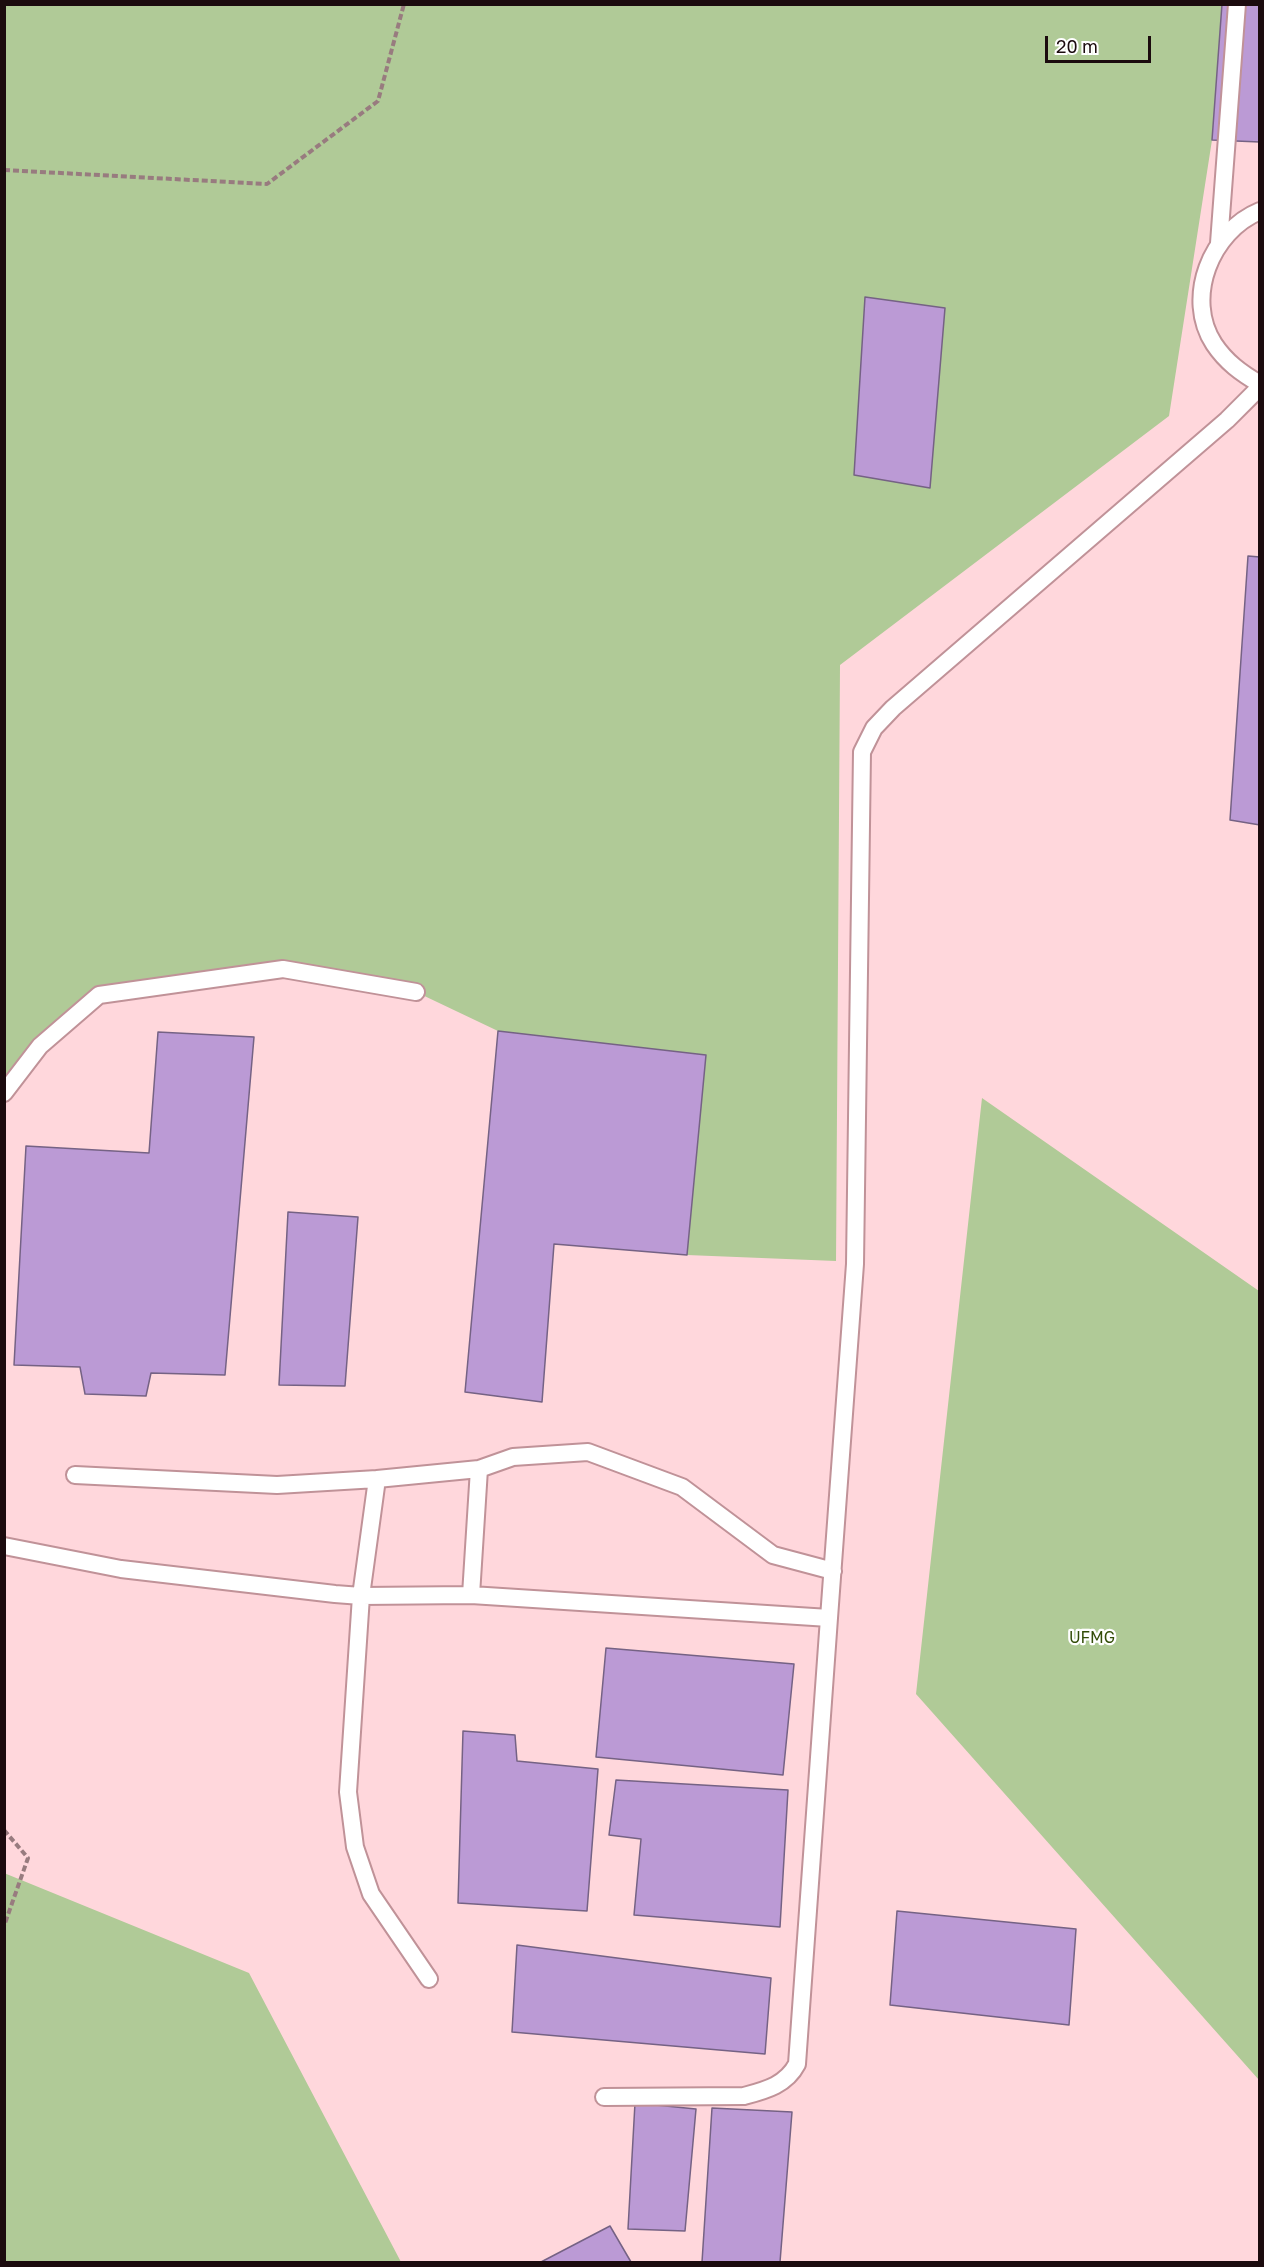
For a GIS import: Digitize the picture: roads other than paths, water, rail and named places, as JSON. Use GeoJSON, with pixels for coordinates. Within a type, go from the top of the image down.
{"type":"FeatureCollection","features":[{"type":"Feature","properties":{"kind":"lane"},"geometry":{"type":"LineString","coordinates":[[1219,243],[1237,4]]}},
{"type":"Feature","properties":{"kind":"lane"},"geometry":{"type":"LineString","coordinates":[[604,2097],[744,2096],[783,2082],[792,2074],[797,2064],[855,1264],[862,752],[874,728],[893,708],[1227,420],[1260,385],[1234,368],[1213,343],[1202,312],[1205,273],[1219,243],[1246,216],[1260,211]]}},
{"type":"Feature","properties":{"kind":"lane"},"geometry":{"type":"LineString","coordinates":[[4,1093],[40,1046],[99,995],[283,969],[416,992]]}},
{"type":"Feature","properties":{"kind":"lane"},"geometry":{"type":"LineString","coordinates":[[75,1475],[277,1485],[377,1479],[478,1469],[513,1457],[588,1452],[682,1487],[773,1555],[833,1571]]}},
{"type":"Feature","properties":{"kind":"lane"},"geometry":{"type":"LineString","coordinates":[[471,1595],[478,1469]]}},
{"type":"Feature","properties":{"kind":"lane"},"geometry":{"type":"LineString","coordinates":[[377,1479],[361,1596],[348,1792],[355,1847],[371,1894],[429,1979]]}},
{"type":"Feature","properties":{"kind":"lane"},"geometry":{"type":"LineString","coordinates":[[4,1546],[121,1569],[361,1596],[471,1595],[829,1618]]}},
{"type":"Feature","properties":{"kind":"park label","name":"UFMG"},"geometry":{"type":"Point","coordinates":[1092,1638]}}]}
